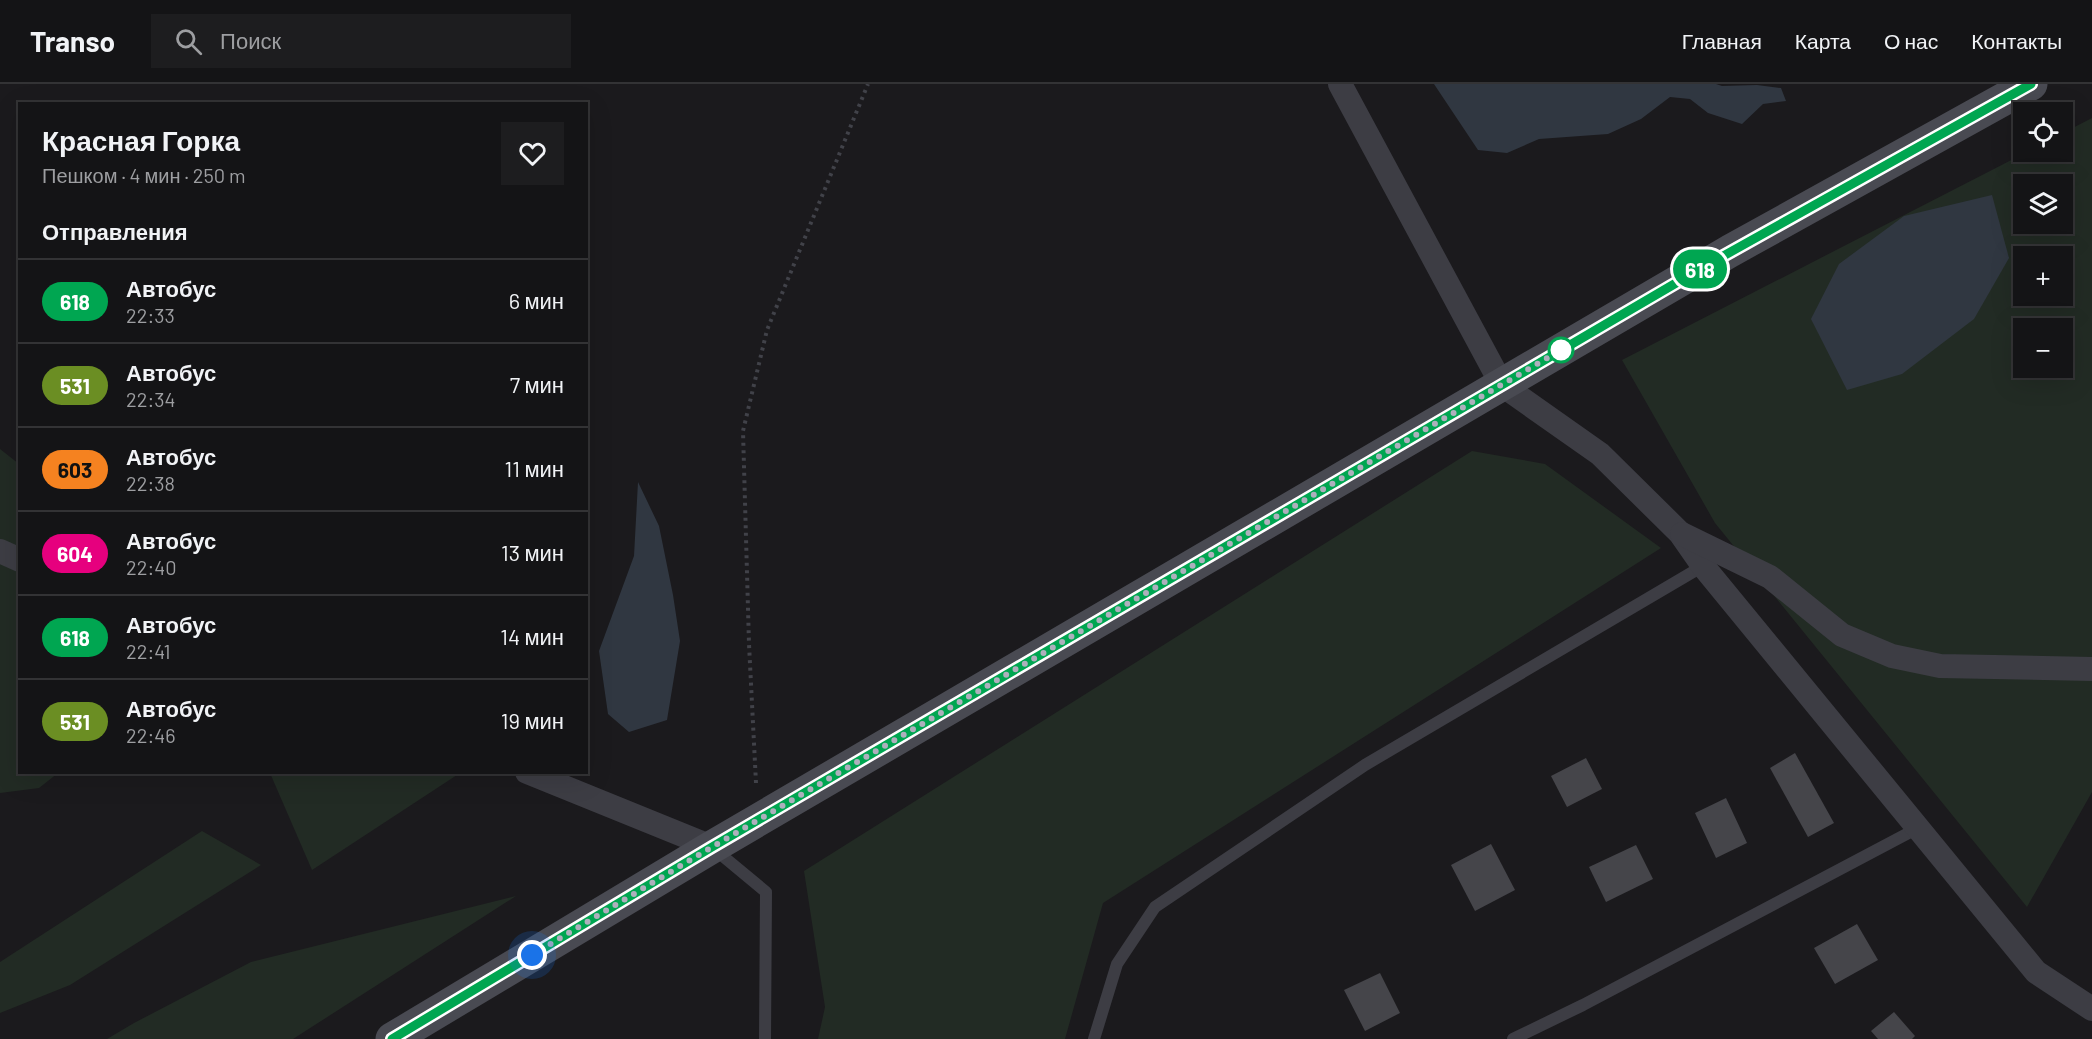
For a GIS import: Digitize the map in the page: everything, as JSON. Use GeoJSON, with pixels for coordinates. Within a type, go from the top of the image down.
{"type":"FeatureCollection","features":[{"type":"Feature","properties":{"kind":"main road"},"geometry":{"type":"LineString","coordinates":[[392,1039],[712,847],[1730,252],[2031,84]]}},
{"type":"Feature","properties":{"kind":"street"},"geometry":{"type":"LineString","coordinates":[[1340,84],[1502,385],[1600,454],[1680,533],[1703,566],[2036,972],[2092,1009]]}},
{"type":"Feature","properties":{"kind":"street"},"geometry":{"type":"LineString","coordinates":[[1680,533],[1770,577],[1842,635],[1892,656],[1940,666],[2092,669]]}},
{"type":"Feature","properties":{"kind":"street"},"geometry":{"type":"LineString","coordinates":[[0,551],[18,559]]}},
{"type":"Feature","properties":{"kind":"street"},"geometry":{"type":"LineString","coordinates":[[532,774],[712,847]]}},
{"type":"Feature","properties":{"kind":"lane"},"geometry":{"type":"LineString","coordinates":[[1094,1039],[1117,964],[1155,907],[1365,765],[1703,566]]}},
{"type":"Feature","properties":{"kind":"lane"},"geometry":{"type":"LineString","coordinates":[[1513,1039],[1604,994],[1918,828]]}},
{"type":"Feature","properties":{"kind":"lane"},"geometry":{"type":"LineString","coordinates":[[712,847],[766,892],[765,1039]]}},
{"type":"Feature","properties":{"kind":"path"},"geometry":{"type":"LineString","coordinates":[[758,820],[749,644],[743,431],[767,330],[868,84]]}},
{"type":"Feature","properties":{"kind":"shaded area"},"geometry":{"type":"Polygon","coordinates":[[[1434,84],[1757,85],[1781,88],[1786,101],[1763,104],[1742,124],[1708,113],[1690,99],[1670,97],[1641,119],[1608,134],[1539,139],[1507,153],[1478,150],[1434,84]]]}},
{"type":"Feature","properties":{"kind":"shaded area"},"geometry":{"type":"Polygon","coordinates":[[[2092,118],[2092,792],[2027,907],[1715,523],[1622,360],[2013,159],[2013,162],[2073,162],[2073,128],[2092,118]]]}},
{"type":"Feature","properties":{"kind":"shaded area"},"geometry":{"type":"Polygon","coordinates":[[[1992,195],[2009,258],[1974,319],[1902,374],[1847,390],[1811,319],[1839,264],[1904,216],[1992,195]]]}},
{"type":"Feature","properties":{"kind":"shaded area"},"geometry":{"type":"Polygon","coordinates":[[[0,449],[18,463],[18,774],[57,774],[39,788],[0,793],[0,449]]]}},
{"type":"Feature","properties":{"kind":"shaded area"},"geometry":{"type":"Polygon","coordinates":[[[1472,451],[1545,464],[1661,548],[1103,903],[1065,1039],[818,1039],[825,1007],[804,871],[1472,451]]]}},
{"type":"Feature","properties":{"kind":"shaded area"},"geometry":{"type":"Polygon","coordinates":[[[638,482],[659,526],[680,641],[667,720],[629,732],[608,714],[599,651],[634,556],[638,482]]]}},
{"type":"Feature","properties":{"kind":"shaded area"},"geometry":{"type":"Polygon","coordinates":[[[270,774],[458,774],[312,870],[270,774]]]}},
{"type":"Feature","properties":{"kind":"shaded area"},"geometry":{"type":"Polygon","coordinates":[[[202,831],[261,865],[70,985],[0,1013],[0,962],[202,831]]]}},
{"type":"Feature","properties":{"kind":"shaded area"},"geometry":{"type":"Polygon","coordinates":[[[516,896],[293,1039],[107,1039],[251,962],[516,896]]]}},
{"type":"Feature","properties":{"kind":"building"},"geometry":{"type":"Polygon","coordinates":[[[1795,753],[1834,823],[1808,837],[1770,768],[1795,753]]]}},
{"type":"Feature","properties":{"kind":"building"},"geometry":{"type":"Polygon","coordinates":[[[1586,758],[1602,789],[1567,807],[1551,776],[1586,758]]]}},
{"type":"Feature","properties":{"kind":"building"},"geometry":{"type":"Polygon","coordinates":[[[1726,798],[1747,843],[1716,858],[1695,813],[1726,798]]]}},
{"type":"Feature","properties":{"kind":"building"},"geometry":{"type":"Polygon","coordinates":[[[1491,844],[1515,890],[1475,911],[1451,865],[1491,844]]]}},
{"type":"Feature","properties":{"kind":"building"},"geometry":{"type":"Polygon","coordinates":[[[1636,845],[1653,879],[1606,902],[1589,867],[1636,845]]]}},
{"type":"Feature","properties":{"kind":"building"},"geometry":{"type":"Polygon","coordinates":[[[1857,924],[1878,960],[1835,984],[1814,948],[1857,924]]]}},
{"type":"Feature","properties":{"kind":"building"},"geometry":{"type":"Polygon","coordinates":[[[1380,973],[1400,1013],[1365,1031],[1344,990],[1380,973]]]}},
{"type":"Feature","properties":{"kind":"building"},"geometry":{"type":"Polygon","coordinates":[[[1894,1012],[1915,1036],[1912,1039],[1878,1039],[1871,1031],[1894,1012]]]}},
{"type":"Feature","properties":{"kind":"bus line","name":"618"},"geometry":{"type":"LineString","coordinates":[[392,1039],[712,847],[1700,269],[2031,84]]}},
{"type":"Feature","properties":{"kind":"route"},"geometry":{"type":"LineString","coordinates":[[532,955],[712,847],[1561,350]]}}]}
